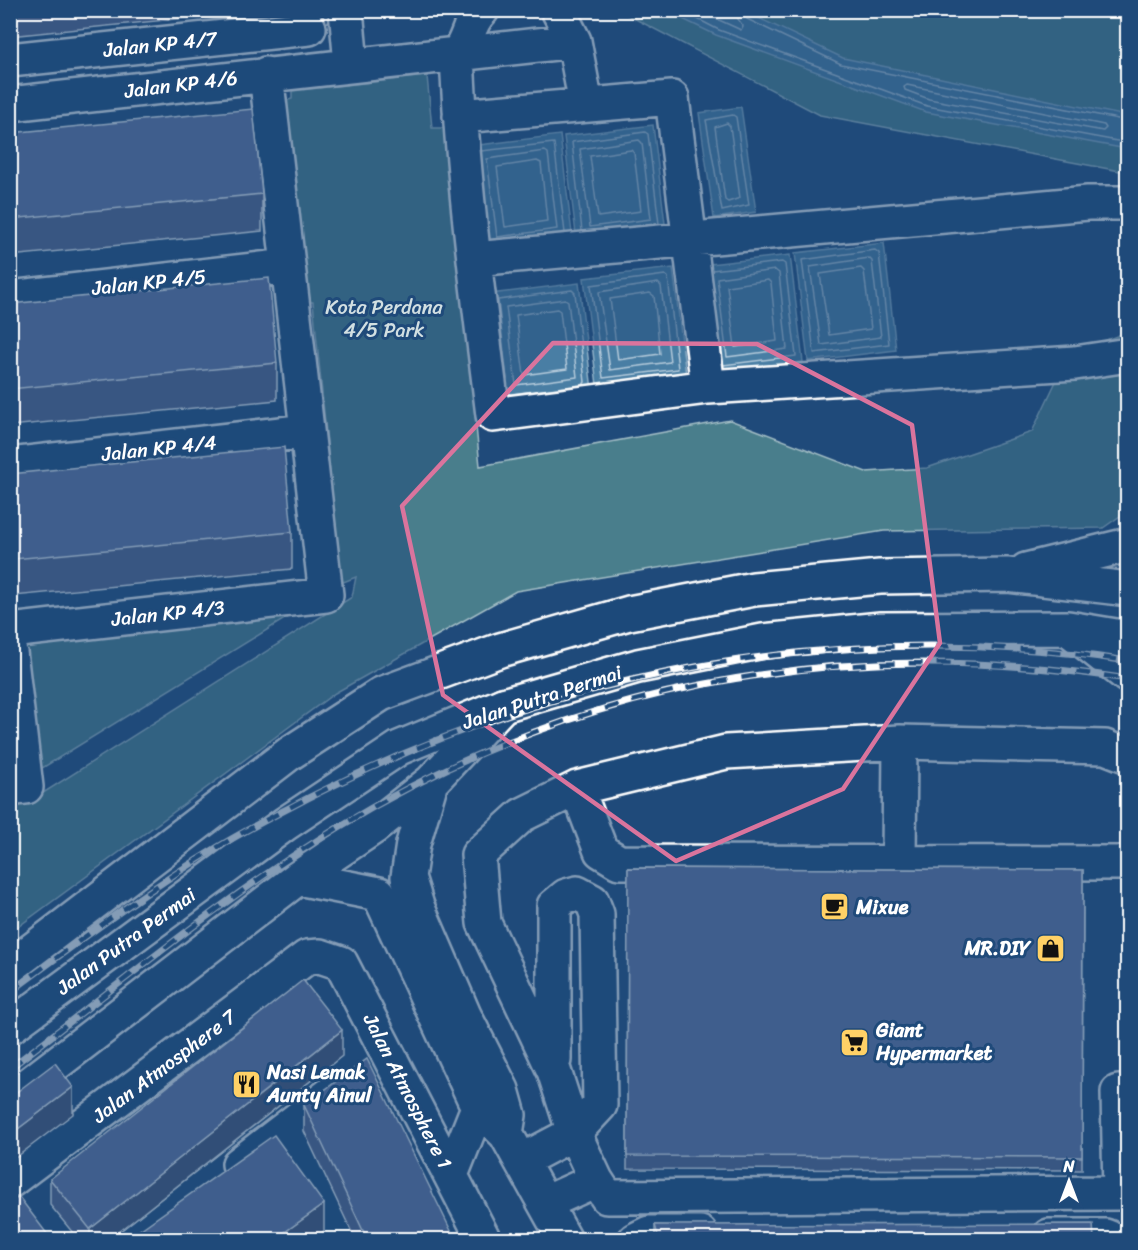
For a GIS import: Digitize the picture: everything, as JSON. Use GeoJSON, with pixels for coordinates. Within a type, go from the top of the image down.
{"type":"FeatureCollection","features":[{"type":"Feature","properties":{"kind":"street"},"geometry":{"type":"LineString","coordinates":[[346,10],[351,64]]}},
{"type":"Feature","properties":{"kind":"street"},"geometry":{"type":"LineString","coordinates":[[482,10],[474,18],[462,48],[457,54],[460,116],[474,259],[493,415],[708,387],[1075,363],[1128,355]]}},
{"type":"Feature","properties":{"kind":"street"},"geometry":{"type":"LineString","coordinates":[[558,10],[574,41],[586,105]]}},
{"type":"Feature","properties":{"kind":"street"},"geometry":{"type":"LineString","coordinates":[[309,19],[312,69]]}},
{"type":"Feature","properties":{"kind":"street","name":"Jalan KP 4/7"},"geometry":{"type":"LineString","coordinates":[[10,60],[309,19]]}},
{"type":"Feature","properties":{"kind":"street","name":"Jalan KP 4/6"},"geometry":{"type":"LineString","coordinates":[[10,104],[351,64],[574,41]]}},
{"type":"Feature","properties":{"kind":"street"},"geometry":{"type":"LineString","coordinates":[[266,74],[307,431]]}},
{"type":"Feature","properties":{"kind":"street"},"geometry":{"type":"LineString","coordinates":[[460,116],[672,98],[708,387]]}},
{"type":"Feature","properties":{"kind":"street"},"geometry":{"type":"LineString","coordinates":[[236,125],[272,121]]}},
{"type":"Feature","properties":{"kind":"street"},"geometry":{"type":"LineString","coordinates":[[474,259],[1088,203],[1128,203]]}},
{"type":"Feature","properties":{"kind":"street","name":"Jalan KP 4/5"},"geometry":{"type":"LineString","coordinates":[[10,298],[288,266]]}},
{"type":"Feature","properties":{"kind":"street","name":"Jalan KP 4/4"},"geometry":{"type":"LineString","coordinates":[[10,465],[307,431]]}},
{"type":"Feature","properties":{"kind":"street","name":"Jalan KP 4/3"},"geometry":{"type":"LineString","coordinates":[[10,631],[326,595],[307,431]]}},
{"type":"Feature","properties":{"kind":"street"},"geometry":{"type":"LineString","coordinates":[[1007,575],[1128,545]]}},
{"type":"Feature","properties":{"kind":"street"},"geometry":{"type":"LineString","coordinates":[[10,967],[290,753],[381,694],[522,644],[629,613],[753,589],[880,577],[1007,575],[1128,589]]}},
{"type":"Feature","properties":{"kind":"street"},"geometry":{"type":"LineString","coordinates":[[1068,628],[1128,676]]}},
{"type":"Feature","properties":{"kind":"street","name":"Jalan Putra Permai"},"geometry":{"type":"LineString","coordinates":[[10,1028],[285,824],[399,747],[503,705],[638,666],[763,641],[881,629],[1068,628],[1128,638]]}},
{"type":"Feature","properties":{"kind":"street"},"geometry":{"type":"LineString","coordinates":[[10,652],[26,787],[10,789]]}},
{"type":"Feature","properties":{"kind":"street"},"geometry":{"type":"LineString","coordinates":[[10,1099],[298,878],[374,826],[430,782],[503,705]]}},
{"type":"Feature","properties":{"kind":"street"},"geometry":{"type":"LineString","coordinates":[[899,861],[900,742]]}},
{"type":"Feature","properties":{"kind":"street"},"geometry":{"type":"LineString","coordinates":[[1118,1092],[1120,1194],[607,1197],[596,1180],[574,1133],[554,1071],[484,923],[478,855],[522,815],[580,794],[726,752],[900,742],[1105,747],[1128,756]]}},
{"type":"Feature","properties":{"kind":"street"},"geometry":{"type":"LineString","coordinates":[[430,782],[412,844],[408,877],[417,906],[459,1004],[502,1090],[509,1115],[513,1147]]}},
{"type":"Feature","properties":{"kind":"street"},"geometry":{"type":"LineString","coordinates":[[580,794],[601,851],[619,862],[1128,863]]}},
{"type":"Feature","properties":{"kind":"street"},"geometry":{"type":"LineString","coordinates":[[298,878],[379,894],[478,1107],[513,1147],[566,1239]]}},
{"type":"Feature","properties":{"kind":"street"},"geometry":{"type":"LineString","coordinates":[[513,1147],[574,1133],[600,1105],[597,914],[592,901],[578,893],[566,896],[554,906],[554,1071]]}},
{"type":"Feature","properties":{"kind":"street","name":"Jalan Atmosphere 1"},"geometry":{"type":"LineString","coordinates":[[320,956],[342,963],[484,1239]]}},
{"type":"Feature","properties":{"kind":"street","name":"Jalan Atmosphere 7"},"geometry":{"type":"LineString","coordinates":[[10,1181],[307,957],[320,956]]}},
{"type":"Feature","properties":{"kind":"street"},"geometry":{"type":"LineString","coordinates":[[213,1183],[387,1051]]}},
{"type":"Feature","properties":{"kind":"street"},"geometry":{"type":"LineString","coordinates":[[451,1175],[478,1107]]}},
{"type":"Feature","properties":{"kind":"street"},"geometry":{"type":"LineString","coordinates":[[288,1127],[342,1239]]}},
{"type":"Feature","properties":{"kind":"street"},"geometry":{"type":"LineString","coordinates":[[545,1203],[596,1180]]}},
{"type":"Feature","properties":{"kind":"street"},"geometry":{"type":"LineString","coordinates":[[635,1239],[649,1233],[733,1233]]}},
{"type":"Feature","properties":{"kind":"street"},"geometry":{"type":"LineString","coordinates":[[1021,1236],[1105,1236],[1115,1239]]}},
{"type":"Feature","properties":{"kind":"highlighted area"},"geometry":{"type":"Polygon","coordinates":[[[553,343],[757,344],[912,425],[940,643],[843,789],[676,861],[443,695],[402,506],[553,343]]]}},
{"type":"Feature","properties":{"kind":"green space"},"geometry":{"type":"Polygon","coordinates":[[[620,11],[1127,11],[1127,238],[1125,172],[820,115],[620,11]]]}},
{"type":"Feature","properties":{"kind":"green space","name":"Kota Perdana 4/5 Park"},"geometry":{"type":"Polygon","coordinates":[[[427,76],[432,128],[446,128],[480,466],[730,420],[866,472],[927,468],[1032,432],[1069,354],[1127,332],[1127,511],[1103,528],[884,531],[516,591],[335,693],[11,932],[11,807],[40,795],[352,597],[356,577],[341,583],[313,302],[303,302],[285,101],[292,99],[292,91],[427,76]]]}},
{"type":"Feature","properties":{"kind":"green space"},"geometry":{"type":"Polygon","coordinates":[[[304,607],[39,770],[24,643],[304,607]]]}},
{"type":"Feature","properties":{"kind":"water"},"geometry":{"type":"Polygon","coordinates":[[[666,11],[744,11],[843,58],[1127,116],[1127,149],[926,112],[716,35],[666,11]]]}},
{"type":"Feature","properties":{"kind":"water"},"geometry":{"type":"Polygon","coordinates":[[[741,107],[756,212],[714,218],[699,113],[741,107]]]}},
{"type":"Feature","properties":{"kind":"water"},"geometry":{"type":"Polygon","coordinates":[[[653,125],[666,232],[577,242],[564,136],[653,125]]]}},
{"type":"Feature","properties":{"kind":"water"},"geometry":{"type":"Polygon","coordinates":[[[560,135],[573,242],[484,253],[471,146],[560,135]]]}},
{"type":"Feature","properties":{"kind":"water"},"geometry":{"type":"Polygon","coordinates":[[[884,243],[896,350],[808,361],[795,253],[884,243]]]}},
{"type":"Feature","properties":{"kind":"water"},"geometry":{"type":"Polygon","coordinates":[[[790,255],[803,362],[714,372],[701,265],[790,255]]]}},
{"type":"Feature","properties":{"kind":"water"},"geometry":{"type":"Polygon","coordinates":[[[673,268],[686,375],[597,385],[584,278],[673,268]]]}},
{"type":"Feature","properties":{"kind":"water"},"geometry":{"type":"Polygon","coordinates":[[[579,283],[592,390],[503,401],[490,294],[579,283]]]}},
{"type":"Feature","properties":{"kind":"building"},"geometry":{"type":"Polygon","coordinates":[[[253,109],[262,194],[10,219],[10,133],[253,109]]]}},
{"type":"Feature","properties":{"kind":"building"},"geometry":{"type":"Polygon","coordinates":[[[269,278],[277,363],[10,389],[10,304],[269,278]]]}},
{"type":"Feature","properties":{"kind":"building"},"geometry":{"type":"Polygon","coordinates":[[[284,447],[292,532],[14,559],[10,519],[10,474],[284,447]]]}},
{"type":"Feature","properties":{"kind":"building","name":"Giant Hypermarket"},"geometry":{"type":"Polygon","coordinates":[[[628,868],[1083,870],[1082,1157],[627,1156],[628,868]]]}},
{"type":"Feature","properties":{"kind":"building"},"geometry":{"type":"Polygon","coordinates":[[[303,980],[342,1030],[90,1229],[50,1179],[303,980]]]}},
{"type":"Feature","properties":{"kind":"building"},"geometry":{"type":"Polygon","coordinates":[[[367,1059],[455,1239],[367,1239],[304,1105],[367,1059]]]}},
{"type":"Feature","properties":{"kind":"building"},"geometry":{"type":"Polygon","coordinates":[[[55,1063],[73,1087],[10,1135],[10,1097],[55,1063]]]}},
{"type":"Feature","properties":{"kind":"building"},"geometry":{"type":"Polygon","coordinates":[[[274,1135],[324,1204],[275,1239],[127,1239],[274,1135]]]}},
{"type":"Feature","properties":{"kind":"building"},"geometry":{"type":"Polygon","coordinates":[[[19,1197],[51,1239],[10,1239],[10,1203],[19,1197]]]}},
{"type":"Feature","properties":{"kind":"building"},"geometry":{"type":"Polygon","coordinates":[[[1093,1224],[1094,1239],[659,1239],[655,1225],[1093,1224]]]}},
{"type":"Feature","properties":{"kind":"railway"},"geometry":{"type":"LineString","coordinates":[[10,992],[138,899],[240,834],[308,798],[405,753],[503,716],[604,687],[707,665],[811,651],[916,646],[1022,649],[1128,661]]}},
{"type":"Feature","properties":{"kind":"railway"},"geometry":{"type":"LineString","coordinates":[[10,1068],[212,912],[296,854],[339,827],[431,776],[525,735],[622,704],[720,681],[819,668],[921,663],[1024,667],[1128,679]]}},
{"type":"Feature","properties":{"kind":"place","name":"Mixue"},"geometry":{"type":"Point","coordinates":[835,907]}},
{"type":"Feature","properties":{"kind":"place","name":"MR.DIY"},"geometry":{"type":"Point","coordinates":[1051,948]}},
{"type":"Feature","properties":{"kind":"place","name":"Giant Hypermarket"},"geometry":{"type":"Point","coordinates":[855,1042]}},
{"type":"Feature","properties":{"kind":"place","name":"Nasi Lemak Aunty Ainul"},"geometry":{"type":"Point","coordinates":[246,1084]}}]}
